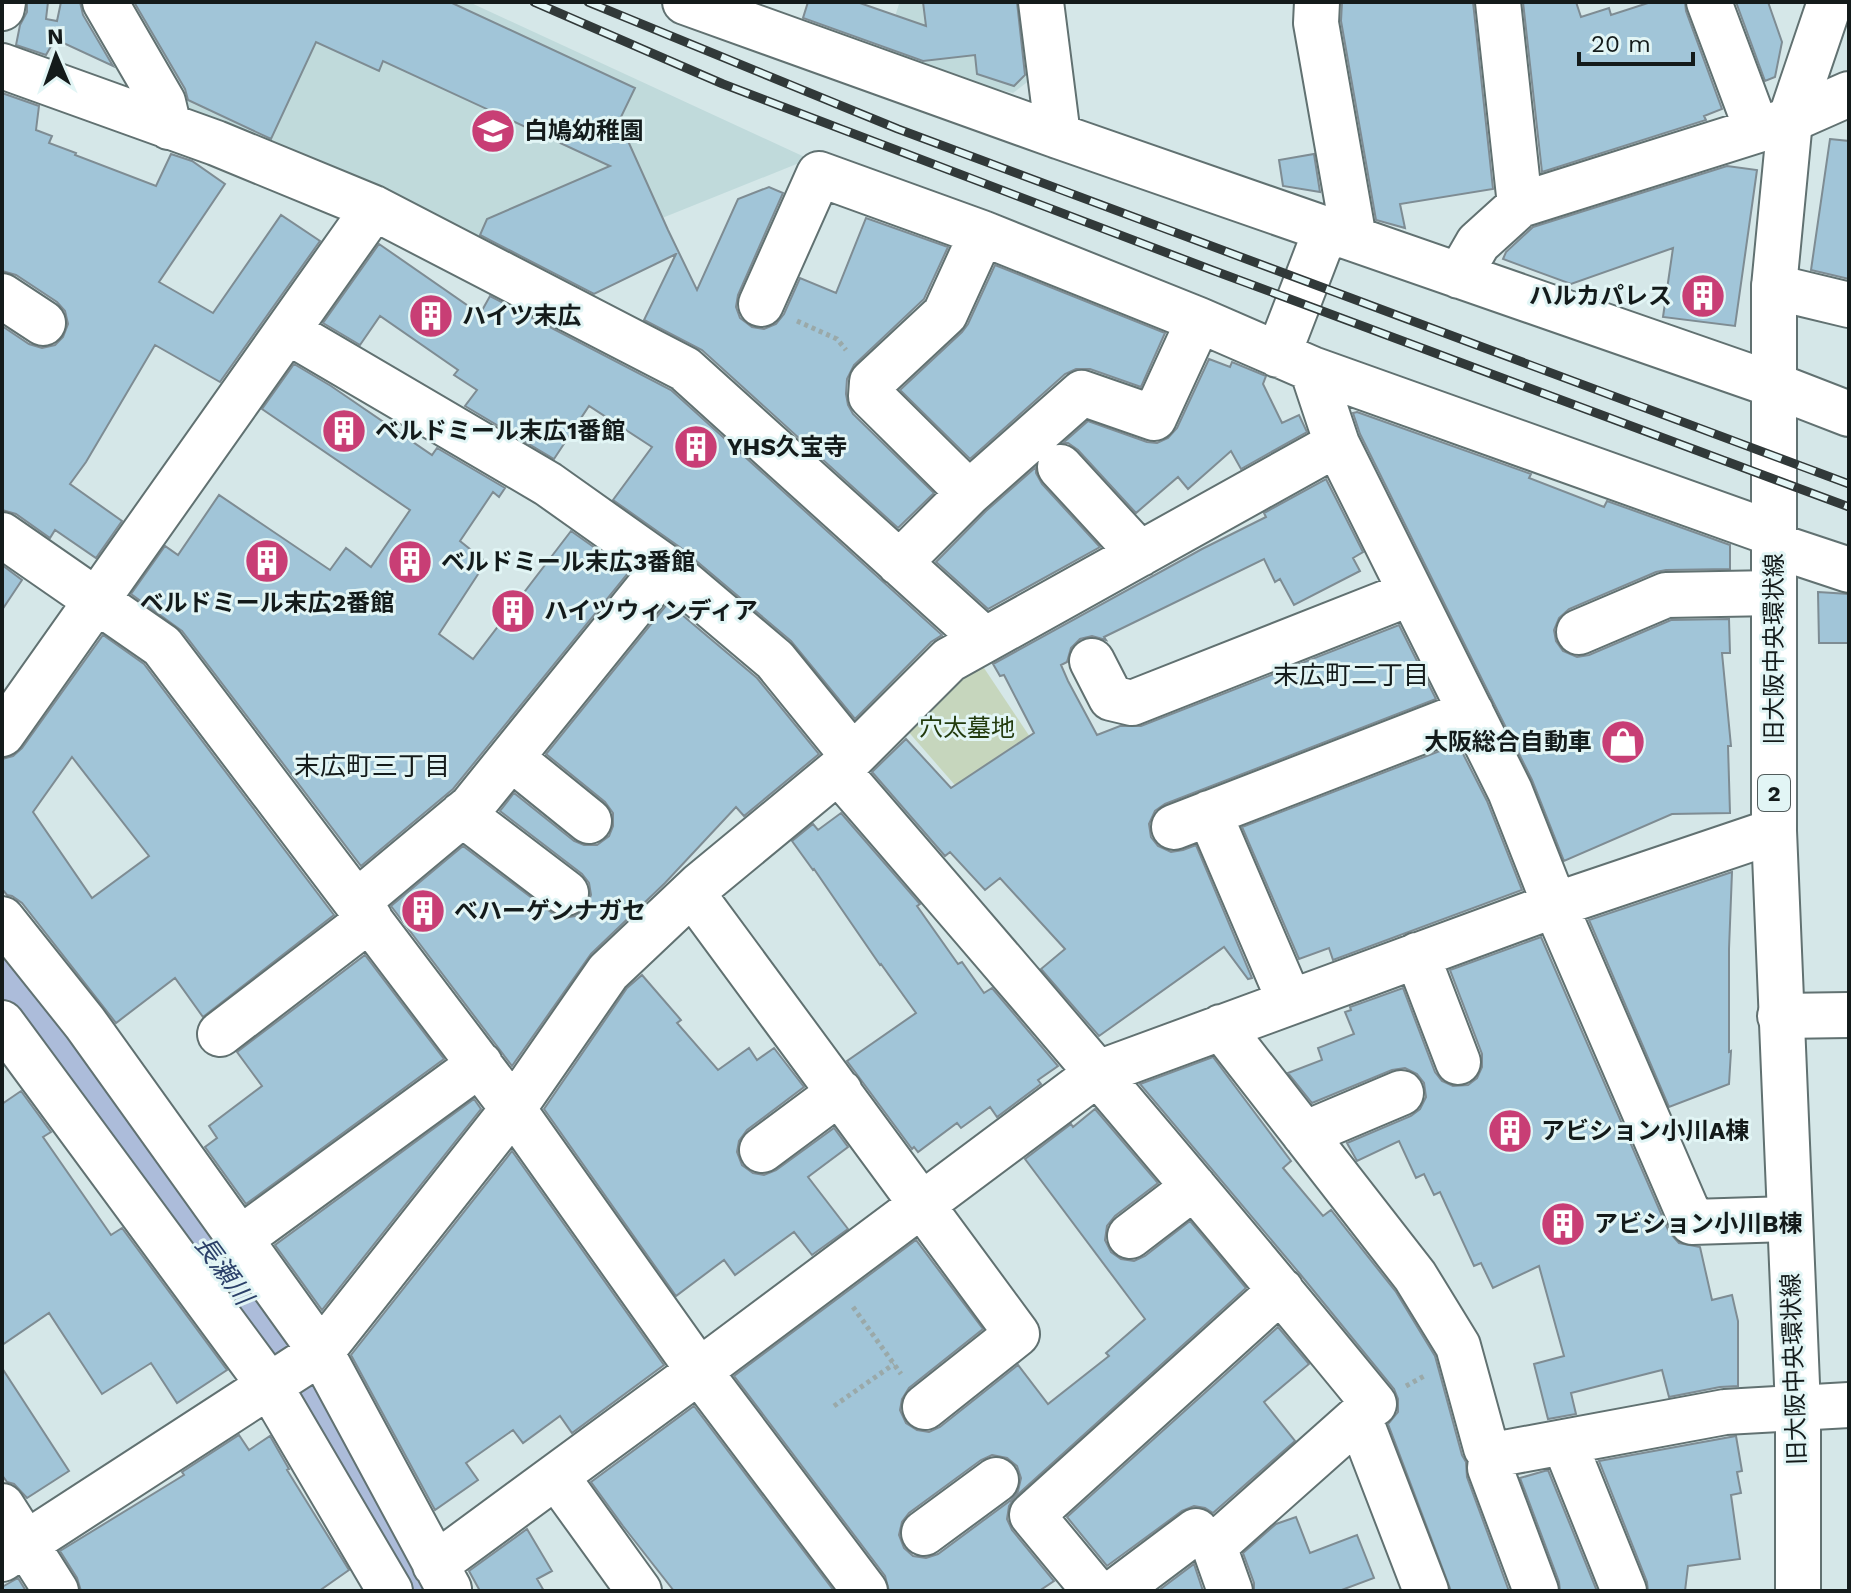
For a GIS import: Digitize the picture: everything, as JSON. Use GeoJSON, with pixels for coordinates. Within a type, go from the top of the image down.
{"type":"FeatureCollection","features":[{"type":"Feature","properties":{"kind":"street"},"geometry":{"type":"LineString","coordinates":[[2,8],[3,2]]}},
{"type":"Feature","properties":{"kind":"street"},"geometry":{"type":"LineString","coordinates":[[105,2],[163,102],[169,127]]}},
{"type":"Feature","properties":{"kind":"street"},"geometry":{"type":"LineString","coordinates":[[685,2],[1849,414]]}},
{"type":"Feature","properties":{"kind":"street"},"geometry":{"type":"LineString","coordinates":[[1041,2],[1058,136]]}},
{"type":"Feature","properties":{"kind":"street"},"geometry":{"type":"LineString","coordinates":[[1498,2],[1520,205]]}},
{"type":"Feature","properties":{"kind":"street"},"geometry":{"type":"LineString","coordinates":[[1709,2],[1774,125]]}},
{"type":"Feature","properties":{"kind":"street","name":"旧大阪中央環状線"},"geometry":{"type":"LineString","coordinates":[[1798,1591],[1798,1408],[1774,831],[1774,125],[1830,2]]}},
{"type":"Feature","properties":{"kind":"street"},"geometry":{"type":"LineString","coordinates":[[1321,3],[1316,23],[1340,235],[1295,362],[1510,791],[1555,905],[1692,1222],[1789,1219]]}},
{"type":"Feature","properties":{"kind":"street"},"geometry":{"type":"LineString","coordinates":[[2,66],[216,143],[374,208],[685,369],[985,640]]}},
{"type":"Feature","properties":{"kind":"street"},"geometry":{"type":"LineString","coordinates":[[1459,276],[1478,243],[1520,205],[1774,125],[1849,94]]}},
{"type":"Feature","properties":{"kind":"street"},"geometry":{"type":"LineString","coordinates":[[761,304],[819,174],[982,233],[1295,362],[1849,570]]}},
{"type":"Feature","properties":{"kind":"street"},"geometry":{"type":"LineString","coordinates":[[2,734],[374,208]]}},
{"type":"Feature","properties":{"kind":"street"},"geometry":{"type":"LineString","coordinates":[[969,493],[871,396],[872,382],[945,314],[982,233]]}},
{"type":"Feature","properties":{"kind":"street"},"geometry":{"type":"LineString","coordinates":[[1774,287],[1849,305]]}},
{"type":"Feature","properties":{"kind":"street"},"geometry":{"type":"LineString","coordinates":[[2,296],[43,323]]}},
{"type":"Feature","properties":{"kind":"street"},"geometry":{"type":"LineString","coordinates":[[899,563],[969,493],[1082,393],[1154,418],[1199,320]]}},
{"type":"Feature","properties":{"kind":"street"},"geometry":{"type":"LineString","coordinates":[[287,331],[548,484],[665,567],[775,660],[846,763],[1098,1073],[1374,1404]]}},
{"type":"Feature","properties":{"kind":"street"},"geometry":{"type":"LineString","coordinates":[[14,1551],[294,1369],[513,1109],[608,972],[692,893],[846,763],[949,660],[1337,444]]}},
{"type":"Feature","properties":{"kind":"street"},"geometry":{"type":"LineString","coordinates":[[1060,467],[1140,554]]}},
{"type":"Feature","properties":{"kind":"street"},"geometry":{"type":"LineString","coordinates":[[2,535],[162,646],[480,1064],[699,1371],[865,1591]]}},
{"type":"Feature","properties":{"kind":"street"},"geometry":{"type":"LineString","coordinates":[[220,1034],[363,910],[471,807],[665,567]]}},
{"type":"Feature","properties":{"kind":"street"},"geometry":{"type":"LineString","coordinates":[[1092,661],[1111,698],[1132,703],[1411,593]]}},
{"type":"Feature","properties":{"kind":"street"},"geometry":{"type":"LineString","coordinates":[[1579,632],[1666,595],[1774,593]]}},
{"type":"Feature","properties":{"kind":"street"},"geometry":{"type":"LineString","coordinates":[[1290,1002],[1191,820],[1471,712]]}},
{"type":"Feature","properties":{"kind":"street"},"geometry":{"type":"LineString","coordinates":[[511,758],[589,821]]}},
{"type":"Feature","properties":{"kind":"street"},"geometry":{"type":"LineString","coordinates":[[462,814],[566,893]]}},
{"type":"Feature","properties":{"kind":"street"},"geometry":{"type":"LineString","coordinates":[[2,1023],[294,1369],[443,1578],[556,1476],[1098,1073],[1555,905],[1774,831]]}},
{"type":"Feature","properties":{"kind":"street"},"geometry":{"type":"LineString","coordinates":[[692,893],[1017,1334],[925,1407]]}},
{"type":"Feature","properties":{"kind":"street"},"geometry":{"type":"LineString","coordinates":[[2,919],[85,1023],[240,1239],[390,1591]]}},
{"type":"Feature","properties":{"kind":"street"},"geometry":{"type":"LineString","coordinates":[[1417,955],[1458,1062]]}},
{"type":"Feature","properties":{"kind":"street"},"geometry":{"type":"LineString","coordinates":[[1780,1016],[1849,1015]]}},
{"type":"Feature","properties":{"kind":"street"},"geometry":{"type":"LineString","coordinates":[[1221,1027],[1415,1276],[1458,1346],[1486,1448],[1499,1454],[1725,1412],[1849,1405]]}},
{"type":"Feature","properties":{"kind":"street"},"geometry":{"type":"LineString","coordinates":[[240,1239],[480,1064]]}},
{"type":"Feature","properties":{"kind":"street"},"geometry":{"type":"LineString","coordinates":[[762,1150],[840,1092]]}},
{"type":"Feature","properties":{"kind":"street"},"geometry":{"type":"LineString","coordinates":[[1304,1134],[1401,1093]]}},
{"type":"Feature","properties":{"kind":"street"},"geometry":{"type":"LineString","coordinates":[[1130,1236],[1194,1187]]}},
{"type":"Feature","properties":{"kind":"street"},"geometry":{"type":"LineString","coordinates":[[1032,1515],[1281,1290]]}},
{"type":"Feature","properties":{"kind":"street"},"geometry":{"type":"LineString","coordinates":[[1230,1591],[1214,1546],[1359,1417],[1426,1591]]}},
{"type":"Feature","properties":{"kind":"street"},"geometry":{"type":"LineString","coordinates":[[1564,1442],[1624,1591]]}},
{"type":"Feature","properties":{"kind":"street"},"geometry":{"type":"LineString","coordinates":[[1492,1450],[1490,1468],[1536,1591]]}},
{"type":"Feature","properties":{"kind":"street"},"geometry":{"type":"LineString","coordinates":[[924,1533],[988,1470],[1020,1512],[1032,1515],[1095,1591]]}},
{"type":"Feature","properties":{"kind":"street"},"geometry":{"type":"LineString","coordinates":[[556,1476],[639,1591]]}},
{"type":"Feature","properties":{"kind":"street"},"geometry":{"type":"LineString","coordinates":[[2,1506],[14,1551],[56,1591]]}},
{"type":"Feature","properties":{"kind":"street"},"geometry":{"type":"LineString","coordinates":[[1116,1591],[1196,1531]]}},
{"type":"Feature","properties":{"kind":"path"},"geometry":{"type":"LineString","coordinates":[[761,304],[837,339],[872,382]]}},
{"type":"Feature","properties":{"kind":"path"},"geometry":{"type":"LineString","coordinates":[[829,1274],[925,1407]]}},
{"type":"Feature","properties":{"kind":"path"},"geometry":{"type":"LineString","coordinates":[[834,1406],[894,1364]]}},
{"type":"Feature","properties":{"kind":"shaded area","name":"白鳩幼稚園"},"geometry":{"type":"Polygon","coordinates":[[[202,2],[469,2],[809,159],[533,270],[179,103],[139,27],[200,27],[202,2]]]}},
{"type":"Feature","properties":{"kind":"shaded area"},"geometry":{"type":"Polygon","coordinates":[[[895,2],[1029,2],[1039,73],[1013,93],[881,60],[899,4],[895,2]]]}},
{"type":"Feature","properties":{"kind":"green space","name":"穴太墓地"},"geometry":{"type":"Polygon","coordinates":[[[976,656],[1064,788],[1002,839],[899,721],[976,656]]]}},
{"type":"Feature","properties":{"kind":"building"},"geometry":{"type":"Polygon","coordinates":[[[27,2],[48,2],[46,19],[57,21],[61,2],[80,2],[83,15],[113,66],[55,39],[46,55],[16,45],[20,25],[27,12],[27,2]]]}},
{"type":"Feature","properties":{"kind":"building"},"geometry":{"type":"Polygon","coordinates":[[[134,2],[450,2],[635,88],[619,121],[697,290],[738,199],[769,187],[783,193],[738,295],[736,307],[740,318],[752,327],[764,329],[776,324],[784,314],[800,278],[836,293],[866,218],[948,247],[924,299],[854,365],[847,379],[846,394],[853,414],[934,493],[898,528],[702,350],[644,320],[676,254],[594,294],[480,235],[487,219],[610,166],[383,61],[379,71],[316,42],[271,139],[188,100],[185,89],[134,2]]]}},
{"type":"Feature","properties":{"kind":"building"},"geometry":{"type":"Polygon","coordinates":[[[808,2],[857,2],[926,26],[923,2],[1017,2],[1025,75],[1014,86],[977,74],[975,55],[923,61],[803,18],[808,2]]]}},
{"type":"Feature","properties":{"kind":"building"},"geometry":{"type":"Polygon","coordinates":[[[1342,2],[1473,2],[1493,189],[1400,204],[1405,228],[1376,220],[1341,21],[1342,2]]]}},
{"type":"Feature","properties":{"kind":"building"},"geometry":{"type":"Polygon","coordinates":[[[1523,2],[1576,2],[1581,17],[1609,8],[1611,15],[1651,2],[1685,2],[1722,109],[1704,116],[1706,120],[1542,172],[1523,2]]]}},
{"type":"Feature","properties":{"kind":"building"},"geometry":{"type":"Polygon","coordinates":[[[1736,2],[1768,2],[1782,42],[1775,77],[1765,81],[1736,2]]]}},
{"type":"Feature","properties":{"kind":"building"},"geometry":{"type":"Polygon","coordinates":[[[2,93],[39,106],[36,130],[52,136],[49,143],[75,155],[156,186],[171,154],[192,161],[225,184],[159,282],[213,313],[281,215],[320,241],[220,382],[155,345],[70,484],[122,521],[96,558],[55,530],[50,538],[16,514],[2,510],[2,326],[29,344],[42,348],[55,345],[63,337],[68,324],[65,311],[57,302],[16,275],[2,271],[2,93]]]}},
{"type":"Feature","properties":{"kind":"building"},"geometry":{"type":"Polygon","coordinates":[[[1830,139],[1849,141],[1849,279],[1811,270],[1830,139]]]}},
{"type":"Feature","properties":{"kind":"building"},"geometry":{"type":"Polygon","coordinates":[[[1314,154],[1320,192],[1283,186],[1279,160],[1314,154]]]}},
{"type":"Feature","properties":{"kind":"building"},"geometry":{"type":"Polygon","coordinates":[[[1727,166],[1757,170],[1735,326],[1663,317],[1673,248],[1571,284],[1503,259],[1506,252],[1533,227],[1727,166]]]}},
{"type":"Feature","properties":{"kind":"building"},"geometry":{"type":"Polygon","coordinates":[[[379,244],[480,314],[490,296],[671,390],[942,635],[931,642],[855,719],[791,641],[681,548],[613,500],[652,447],[589,406],[554,459],[465,406],[477,390],[454,375],[458,370],[380,316],[360,345],[323,323],[379,244]]]}},
{"type":"Feature","properties":{"kind":"building"},"geometry":{"type":"Polygon","coordinates":[[[995,265],[1165,333],[1141,387],[1090,369],[1076,369],[1065,374],[970,459],[900,390],[962,332],[995,265]]]}},
{"type":"Feature","properties":{"kind":"building"},"geometry":{"type":"Polygon","coordinates":[[[1209,359],[1230,367],[1232,362],[1266,376],[1263,384],[1282,423],[1299,415],[1307,432],[1241,469],[1231,451],[1188,489],[1178,477],[1136,513],[1078,450],[1063,443],[1088,421],[1147,442],[1157,443],[1168,438],[1177,428],[1209,359]]]}},
{"type":"Feature","properties":{"kind":"building"},"geometry":{"type":"Polygon","coordinates":[[[294,364],[432,455],[437,448],[505,488],[499,497],[493,492],[460,541],[486,562],[439,634],[473,659],[571,531],[629,572],[453,789],[361,866],[182,631],[131,594],[165,546],[178,555],[219,495],[330,570],[346,548],[371,567],[410,510],[262,409],[294,364]]]}},
{"type":"Feature","properties":{"kind":"building"},"geometry":{"type":"Polygon","coordinates":[[[1353,413],[1531,474],[1529,478],[1604,507],[1607,501],[1730,545],[1730,569],[1656,572],[1569,609],[1559,618],[1554,630],[1556,641],[1563,651],[1577,657],[1589,655],[1671,620],[1729,619],[1730,653],[1722,653],[1731,746],[1728,746],[1730,813],[1672,814],[1564,861],[1532,780],[1360,434],[1353,413]]]}},
{"type":"Feature","properties":{"kind":"building"},"geometry":{"type":"Polygon","coordinates":[[[1036,467],[1042,484],[1100,547],[988,609],[936,562],[986,511],[1036,467]]]}},
{"type":"Feature","properties":{"kind":"building"},"geometry":{"type":"Polygon","coordinates":[[[1326,479],[1363,552],[1353,558],[1360,571],[1294,605],[1280,579],[1275,582],[1264,559],[1104,637],[1106,640],[1092,636],[1080,639],[1071,648],[1067,662],[1061,665],[1068,681],[1097,735],[1120,726],[1141,726],[1399,625],[1436,699],[1165,804],[1155,811],[1149,824],[1151,837],[1158,846],[1171,852],[1196,845],[1252,978],[1248,979],[1224,947],[1099,1036],[1041,969],[1065,949],[1000,878],[985,890],[950,852],[945,856],[872,772],[906,739],[951,788],[1034,733],[1004,675],[1000,676],[993,664],[1266,517],[1264,513],[1326,479]]]}},
{"type":"Feature","properties":{"kind":"building"},"geometry":{"type":"Polygon","coordinates":[[[2,565],[22,580],[2,610],[2,565]]]}},
{"type":"Feature","properties":{"kind":"building"},"geometry":{"type":"Polygon","coordinates":[[[1818,592],[1849,594],[1849,643],[1819,643],[1818,592]]]}},
{"type":"Feature","properties":{"kind":"building"},"geometry":{"type":"Polygon","coordinates":[[[668,603],[757,678],[819,754],[744,816],[736,807],[665,883],[591,954],[512,1066],[391,906],[463,846],[552,913],[564,918],[575,916],[585,909],[591,895],[589,883],[582,874],[500,811],[514,793],[574,841],[597,845],[609,836],[613,813],[605,802],[546,754],[668,603]]]}},
{"type":"Feature","properties":{"kind":"building"},"geometry":{"type":"Polygon","coordinates":[[[103,635],[144,664],[334,915],[203,1017],[175,978],[116,1023],[22,903],[2,889],[2,759],[13,756],[22,748],[103,635]],[[72,757],[33,812],[92,898],[149,856],[72,757]]]}},
{"type":"Feature","properties":{"kind":"building"},"geometry":{"type":"Polygon","coordinates":[[[1458,744],[1487,801],[1522,890],[1333,960],[1329,948],[1299,959],[1242,827],[1458,744]]]}},
{"type":"Feature","properties":{"kind":"building"},"geometry":{"type":"Polygon","coordinates":[[[841,813],[920,904],[917,906],[958,964],[962,962],[984,993],[992,988],[1058,1066],[1038,1080],[1041,1084],[997,1117],[990,1107],[961,1128],[957,1123],[918,1152],[914,1147],[912,1149],[847,1061],[916,1013],[792,841],[813,824],[818,830],[841,813]]]}},
{"type":"Feature","properties":{"kind":"building"},"geometry":{"type":"Polygon","coordinates":[[[1732,872],[1729,1084],[1669,1107],[1589,920],[1732,872]]]}},
{"type":"Feature","properties":{"kind":"building"},"geometry":{"type":"Polygon","coordinates":[[[1541,937],[1669,1232],[1679,1243],[1700,1247],[1712,1300],[1732,1295],[1738,1321],[1738,1386],[1669,1397],[1662,1370],[1571,1393],[1576,1414],[1548,1419],[1534,1364],[1564,1356],[1539,1266],[1493,1288],[1481,1263],[1474,1266],[1440,1192],[1434,1195],[1424,1174],[1416,1178],[1399,1141],[1357,1161],[1347,1143],[1411,1116],[1420,1109],[1426,1097],[1424,1083],[1417,1074],[1405,1068],[1392,1070],[1312,1103],[1288,1073],[1322,1060],[1318,1048],[1354,1034],[1345,1012],[1351,1010],[1350,1007],[1403,988],[1435,1072],[1442,1081],[1453,1086],[1468,1085],[1477,1078],[1482,1067],[1482,1054],[1450,970],[1541,937]]]}},
{"type":"Feature","properties":{"kind":"building"},"geometry":{"type":"Polygon","coordinates":[[[365,955],[444,1059],[246,1204],[205,1147],[217,1138],[209,1126],[262,1086],[237,1052],[365,955]]]}},
{"type":"Feature","properties":{"kind":"building"},"geometry":{"type":"Polygon","coordinates":[[[642,975],[681,1020],[677,1023],[718,1070],[749,1048],[757,1060],[774,1048],[804,1087],[747,1130],[739,1141],[737,1152],[742,1165],[753,1173],[764,1175],[776,1170],[834,1128],[848,1147],[808,1177],[848,1229],[812,1255],[794,1232],[735,1275],[724,1260],[676,1296],[544,1109],[627,988],[642,975]]]}},
{"type":"Feature","properties":{"kind":"building"},"geometry":{"type":"Polygon","coordinates":[[[1213,1057],[1291,1161],[1283,1168],[1323,1216],[1331,1210],[1396,1292],[1435,1356],[1466,1462],[1467,1477],[1509,1591],[1451,1591],[1388,1424],[1398,1412],[1394,1389],[1140,1084],[1213,1057]]]}},
{"type":"Feature","properties":{"kind":"building"},"geometry":{"type":"Polygon","coordinates":[[[21,1091],[51,1132],[43,1137],[111,1235],[122,1228],[227,1370],[177,1403],[151,1363],[102,1394],[49,1313],[2,1345],[2,1104],[21,1091]]]}},
{"type":"Feature","properties":{"kind":"building"},"geometry":{"type":"Polygon","coordinates":[[[474,1099],[481,1109],[322,1310],[275,1245],[474,1099]]]}},
{"type":"Feature","properties":{"kind":"building"},"geometry":{"type":"Polygon","coordinates":[[[1095,1109],[1158,1183],[1115,1216],[1107,1226],[1105,1240],[1111,1252],[1121,1259],[1134,1261],[1190,1221],[1246,1288],[1015,1497],[1009,1506],[1007,1519],[1012,1530],[1054,1581],[1039,1591],[889,1591],[885,1576],[734,1376],[916,1240],[983,1329],[909,1388],[900,1410],[906,1423],[917,1430],[929,1432],[940,1427],[1018,1365],[1048,1404],[1109,1356],[1106,1353],[1145,1319],[1025,1159],[1071,1124],[1073,1127],[1095,1109]],[[992,1455],[981,1460],[909,1513],[902,1522],[899,1535],[904,1548],[913,1556],[926,1558],[938,1554],[1011,1500],[1018,1491],[1021,1478],[1017,1466],[1007,1458],[992,1455]]]}},
{"type":"Feature","properties":{"kind":"building"},"geometry":{"type":"Polygon","coordinates":[[[512,1151],[664,1365],[572,1433],[560,1416],[523,1443],[513,1430],[466,1463],[478,1480],[435,1510],[351,1355],[512,1151]]]}},
{"type":"Feature","properties":{"kind":"building"},"geometry":{"type":"Polygon","coordinates":[[[1278,1327],[1309,1364],[1264,1402],[1295,1441],[1213,1513],[1194,1506],[1182,1511],[1107,1566],[1067,1517],[1278,1327]]]}},
{"type":"Feature","properties":{"kind":"building"},"geometry":{"type":"Polygon","coordinates":[[[2,1368],[69,1471],[27,1498],[2,1475],[2,1368]]]}},
{"type":"Feature","properties":{"kind":"building"},"geometry":{"type":"Polygon","coordinates":[[[694,1406],[834,1591],[674,1591],[623,1526],[591,1482],[694,1406]]]}},
{"type":"Feature","properties":{"kind":"building"},"geometry":{"type":"Polygon","coordinates":[[[239,1435],[249,1450],[270,1436],[287,1470],[349,1570],[319,1591],[81,1591],[77,1578],[60,1551],[184,1475],[182,1472],[239,1435]]]}},
{"type":"Feature","properties":{"kind":"building"},"geometry":{"type":"Polygon","coordinates":[[[1736,1436],[1742,1471],[1737,1472],[1741,1493],[1731,1495],[1740,1559],[1688,1566],[1685,1591],[1648,1591],[1599,1461],[1736,1436]]]}},
{"type":"Feature","properties":{"kind":"building"},"geometry":{"type":"Polygon","coordinates":[[[1548,1470],[1597,1591],[1560,1591],[1520,1478],[1548,1470]]]}},
{"type":"Feature","properties":{"kind":"building"},"geometry":{"type":"Polygon","coordinates":[[[1296,1517],[1310,1553],[1357,1535],[1374,1578],[1339,1591],[1254,1591],[1243,1553],[1276,1524],[1296,1517]]]}},
{"type":"Feature","properties":{"kind":"building"},"geometry":{"type":"Polygon","coordinates":[[[527,1529],[552,1571],[537,1579],[544,1591],[480,1591],[469,1571],[527,1529]]]}},
{"type":"Feature","properties":{"kind":"building"},"geometry":{"type":"Polygon","coordinates":[[[1194,1564],[1203,1591],[1158,1591],[1194,1564]]]}},
{"type":"Feature","properties":{"kind":"building"},"geometry":{"type":"Polygon","coordinates":[[[18,1578],[26,1591],[2,1591],[2,1587],[18,1578]]]}},
{"type":"Feature","properties":{"kind":"waterway","name":"長瀬川"},"geometry":{"type":"LineString","coordinates":[[2,964],[286,1356],[337,1437],[424,1591]]}},
{"type":"Feature","properties":{"kind":"railway"},"geometry":{"type":"LineString","coordinates":[[534,2],[723,84],[1849,507]]}},
{"type":"Feature","properties":{"kind":"railway"},"geometry":{"type":"LineString","coordinates":[[588,2],[898,129],[1849,484]]}},
{"type":"Feature","properties":{"kind":"place","name":"白鳩幼稚園"},"geometry":{"type":"Point","coordinates":[493,131]}},
{"type":"Feature","properties":{"kind":"place","name":"ハルカパレス"},"geometry":{"type":"Point","coordinates":[1703,296]}},
{"type":"Feature","properties":{"kind":"place","name":"ハイツ末広"},"geometry":{"type":"Point","coordinates":[431,316]}},
{"type":"Feature","properties":{"kind":"place","name":"ベルドミール末広1番館"},"geometry":{"type":"Point","coordinates":[344,431]}},
{"type":"Feature","properties":{"kind":"place","name":"YHS久宝寺"},"geometry":{"type":"Point","coordinates":[696,447]}},
{"type":"Feature","properties":{"kind":"place","name":"ベルドミール末広2番館"},"geometry":{"type":"Point","coordinates":[267,561]}},
{"type":"Feature","properties":{"kind":"place","name":"ベルドミール末広3番館"},"geometry":{"type":"Point","coordinates":[410,562]}},
{"type":"Feature","properties":{"kind":"place","name":"ハイツウィンディア"},"geometry":{"type":"Point","coordinates":[513,611]}},
{"type":"Feature","properties":{"kind":"place","name":"大阪総合自動車"},"geometry":{"type":"Point","coordinates":[1623,742]}},
{"type":"Feature","properties":{"kind":"place","name":"べハーゲンナガセ"},"geometry":{"type":"Point","coordinates":[423,911]}},
{"type":"Feature","properties":{"kind":"place","name":"アビション小川A棟"},"geometry":{"type":"Point","coordinates":[1510,1131]}},
{"type":"Feature","properties":{"kind":"place","name":"アビション小川B棟"},"geometry":{"type":"Point","coordinates":[1563,1224]}},
{"type":"Feature","properties":{"kind":"district","name":"末広町二丁目"},"geometry":{"type":"Point","coordinates":[1351,675]}},
{"type":"Feature","properties":{"kind":"district","name":"末広町三丁目"},"geometry":{"type":"Point","coordinates":[372,766]}}]}
